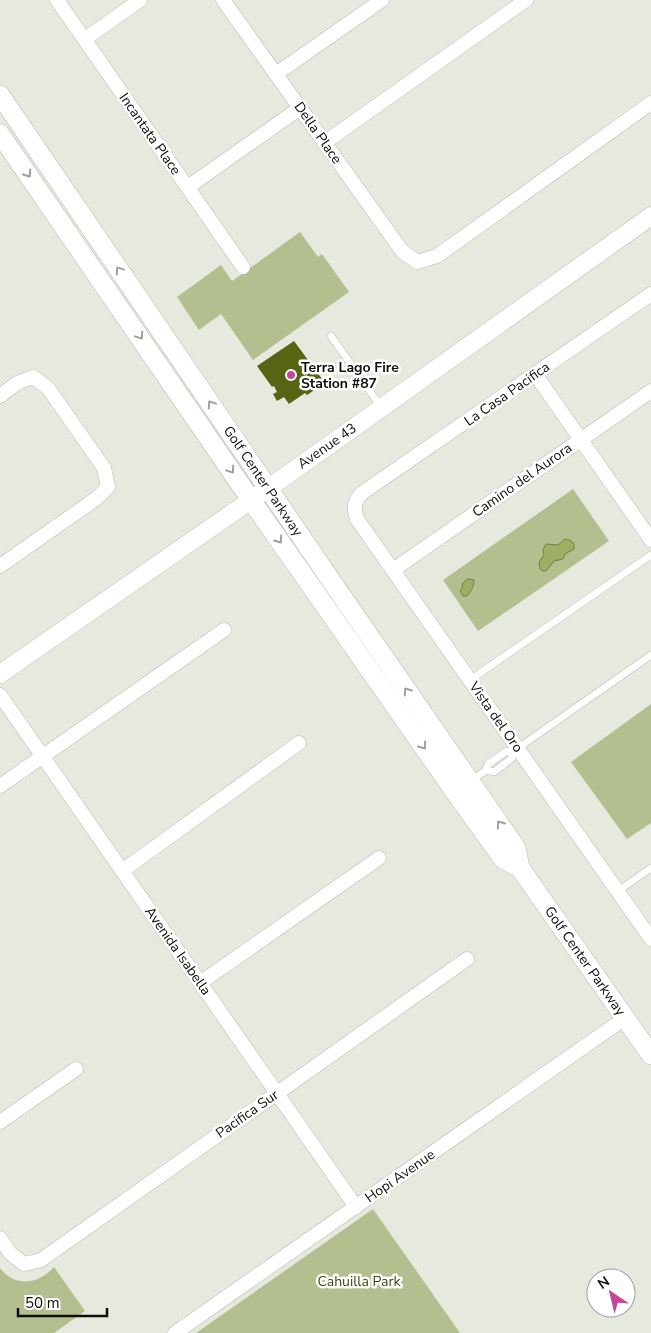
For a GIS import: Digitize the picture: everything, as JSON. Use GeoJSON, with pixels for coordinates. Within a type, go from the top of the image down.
{"type":"FeatureCollection","features":[{"type":"Feature","properties":{"kind":"main road","name":"Golf Center Parkway"},"geometry":{"type":"LineString","coordinates":[[0,95],[516,848],[520,868],[651,1055]]}},
{"type":"Feature","properties":{"kind":"main road","name":"Golf Center Parkway"},"geometry":{"type":"LineString","coordinates":[[0,134],[251,500],[455,792],[503,859],[520,868]]}},
{"type":"Feature","properties":{"kind":"street","name":"Incantata Place"},"geometry":{"type":"LineString","coordinates":[[57,0],[243,267]]}},
{"type":"Feature","properties":{"kind":"street"},"geometry":{"type":"LineString","coordinates":[[85,39],[140,0]]}},
{"type":"Feature","properties":{"kind":"street","name":"Della Place"},"geometry":{"type":"LineString","coordinates":[[223,0],[402,251],[417,262],[437,256],[651,103]]}},
{"type":"Feature","properties":{"kind":"street"},"geometry":{"type":"LineString","coordinates":[[276,74],[382,0]]}},
{"type":"Feature","properties":{"kind":"street"},"geometry":{"type":"LineString","coordinates":[[324,143],[526,0]]}},
{"type":"Feature","properties":{"kind":"street"},"geometry":{"type":"LineString","coordinates":[[188,187],[300,108]]}},
{"type":"Feature","properties":{"kind":"street","name":"Avenue 43"},"geometry":{"type":"LineString","coordinates":[[0,674],[251,500],[651,216]]}},
{"type":"Feature","properties":{"kind":"street","name":"La Casa Pacifica"},"geometry":{"type":"LineString","coordinates":[[362,494],[651,294]]}},
{"type":"Feature","properties":{"kind":"street"},"geometry":{"type":"LineString","coordinates":[[536,374],[651,540]]}},
{"type":"Feature","properties":{"kind":"street"},"geometry":{"type":"LineString","coordinates":[[0,396],[17,383],[33,377],[48,388],[104,468],[108,487],[97,498],[0,566]]}},
{"type":"Feature","properties":{"kind":"street","name":"Camino del Aurora"},"geometry":{"type":"LineString","coordinates":[[393,570],[651,391]]}},
{"type":"Feature","properties":{"kind":"street","name":"Vista del Oro"},"geometry":{"type":"LineString","coordinates":[[362,494],[356,499],[354,506],[357,519],[470,680],[514,751],[618,891],[651,939]]}},
{"type":"Feature","properties":{"kind":"street"},"geometry":{"type":"LineString","coordinates":[[0,786],[224,630]]}},
{"type":"Feature","properties":{"kind":"street","name":"Avenida Isabella"},"geometry":{"type":"LineString","coordinates":[[0,694],[356,1207]]}},
{"type":"Feature","properties":{"kind":"street"},"geometry":{"type":"LineString","coordinates":[[122,871],[299,743]]}},
{"type":"Feature","properties":{"kind":"street"},"geometry":{"type":"LineString","coordinates":[[200,983],[379,858]]}},
{"type":"Feature","properties":{"kind":"street","name":"Pacifica Sur"},"geometry":{"type":"LineString","coordinates":[[0,1238],[10,1252],[24,1264],[41,1260],[467,959]]}},
{"type":"Feature","properties":{"kind":"street","name":"Hopi Avenue"},"geometry":{"type":"LineString","coordinates":[[175,1333],[625,1018]]}},
{"type":"Feature","properties":{"kind":"street"},"geometry":{"type":"LineString","coordinates":[[0,1122],[76,1069]]}},
{"type":"Feature","properties":{"kind":"lane"},"geometry":{"type":"LineString","coordinates":[[331,336],[381,407]]}},
{"type":"Feature","properties":{"kind":"lane"},"geometry":{"type":"LineString","coordinates":[[470,680],[651,555]]}},
{"type":"Feature","properties":{"kind":"lane"},"geometry":{"type":"LineString","coordinates":[[455,792],[486,770],[494,772],[512,758],[514,751],[651,656]]}},
{"type":"Feature","properties":{"kind":"lane"},"geometry":{"type":"LineString","coordinates":[[618,891],[651,868]]}},
{"type":"Feature","properties":{"kind":"green space"},"geometry":{"type":"Polygon","coordinates":[[[300,232],[318,257],[322,254],[349,292],[253,360],[221,314],[199,330],[177,297],[221,265],[232,281],[300,232]]]}},
{"type":"Feature","properties":{"kind":"green space"},"geometry":{"type":"Polygon","coordinates":[[[573,489],[609,541],[478,631],[443,580],[573,489]]]}},
{"type":"Feature","properties":{"kind":"green space"},"geometry":{"type":"Polygon","coordinates":[[[651,704],[651,823],[627,839],[571,762],[651,704]]]}},
{"type":"Feature","properties":{"kind":"green space","name":"Cahuilla Park"},"geometry":{"type":"Polygon","coordinates":[[[373,1209],[460,1333],[196,1333],[373,1209]]]}},
{"type":"Feature","properties":{"kind":"green space"},"geometry":{"type":"Polygon","coordinates":[[[54,1267],[85,1311],[54,1333],[0,1333],[0,1268],[13,1279],[27,1281],[41,1277],[54,1267]]]}},
{"type":"Feature","properties":{"kind":"shaded area"},"geometry":{"type":"Polygon","coordinates":[[[565,539],[572,542],[574,549],[565,554],[563,559],[554,561],[546,571],[540,569],[539,562],[544,555],[543,550],[546,544],[558,545],[565,539]]]}},
{"type":"Feature","properties":{"kind":"shaded area"},"geometry":{"type":"Polygon","coordinates":[[[467,579],[474,580],[473,585],[467,596],[463,596],[460,591],[463,586],[462,584],[467,579]]]}},
{"type":"Feature","properties":{"kind":"building","name":"Terra Lago Fire Station #87"},"geometry":{"type":"Polygon","coordinates":[[[294,341],[325,383],[289,404],[284,397],[277,401],[273,394],[277,392],[274,386],[272,387],[257,366],[294,341]]]}},
{"type":"Feature","properties":{"kind":"place","name":"Terra Lago Fire Station #87"},"geometry":{"type":"Point","coordinates":[291,375]}}]}
